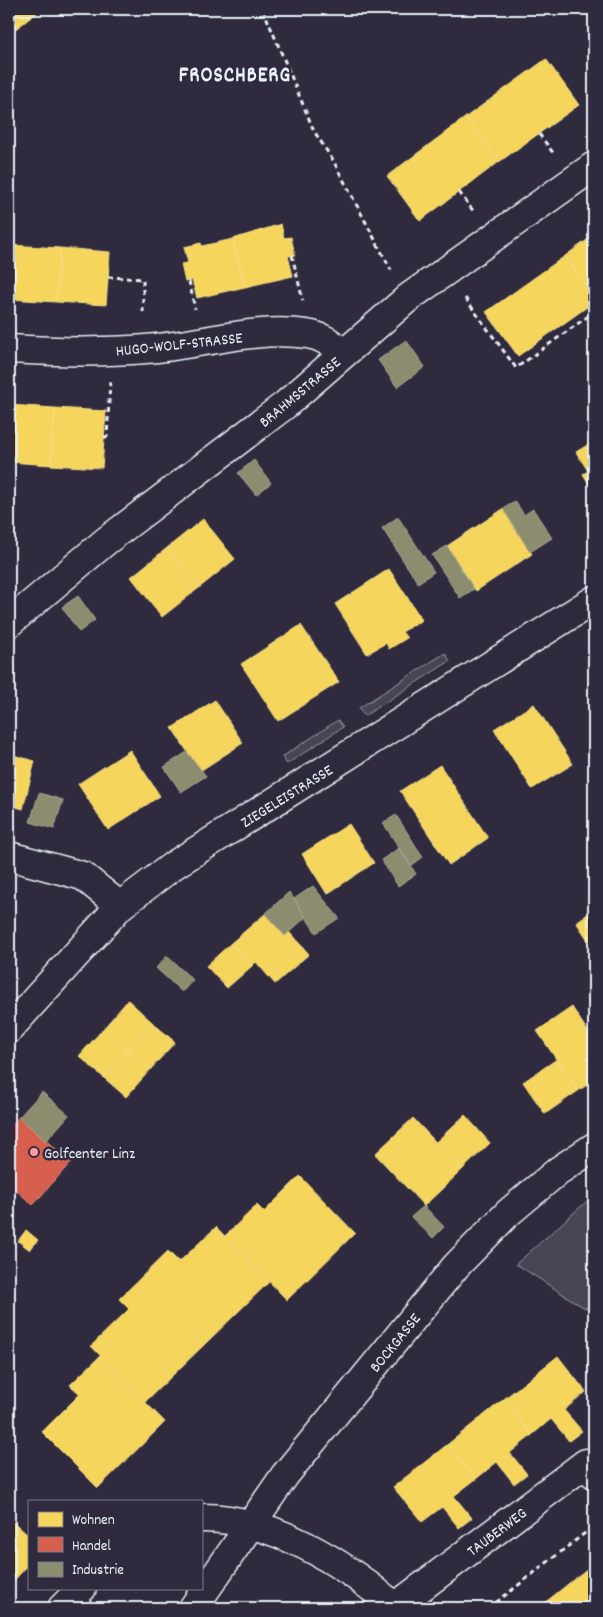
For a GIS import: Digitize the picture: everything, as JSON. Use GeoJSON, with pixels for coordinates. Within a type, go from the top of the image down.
{"type":"FeatureCollection","features":[{"type":"Feature","properties":{"kind":"street","name":"BRAHMSSTRASSE"},"geometry":{"type":"LineString","coordinates":[[9,622],[106,541],[285,404],[408,298],[594,166]]}},
{"type":"Feature","properties":{"kind":"street","name":"HUGO-WOLF-STRASSE"},"geometry":{"type":"LineString","coordinates":[[9,349],[74,352],[157,348],[235,336],[281,333],[308,334],[330,341],[342,354]]}},
{"type":"Feature","properties":{"kind":"street","name":"ZIEGELEISTRASSE"},"geometry":{"type":"LineString","coordinates":[[9,1029],[120,906],[174,865],[594,600]]}},
{"type":"Feature","properties":{"kind":"street"},"geometry":{"type":"LineString","coordinates":[[9,856],[83,876],[120,906]]}},
{"type":"Feature","properties":{"kind":"street","name":"BOCKGASSE"},"geometry":{"type":"LineString","coordinates":[[193,1608],[285,1475],[456,1266],[508,1212],[558,1171],[594,1147]]}},
{"type":"Feature","properties":{"kind":"street","name":"TAUBERWEG"},"geometry":{"type":"LineString","coordinates":[[396,1608],[586,1463],[594,1474]]}},
{"type":"Feature","properties":{"kind":"street"},"geometry":{"type":"LineString","coordinates":[[202,1518],[251,1524],[311,1548],[352,1573],[396,1608]]}},
{"type":"Feature","properties":{"kind":"street"},"geometry":{"type":"LineString","coordinates":[[62,1608],[80,1590]]}},
{"type":"Feature","properties":{"kind":"path"},"geometry":{"type":"LineString","coordinates":[[263,9],[314,132],[334,162],[394,275]]}},
{"type":"Feature","properties":{"kind":"path"},"geometry":{"type":"LineString","coordinates":[[539,134],[557,158]]}},
{"type":"Feature","properties":{"kind":"path"},"geometry":{"type":"LineString","coordinates":[[459,192],[476,214]]}},
{"type":"Feature","properties":{"kind":"path"},"geometry":{"type":"LineString","coordinates":[[292,255],[304,303]]}},
{"type":"Feature","properties":{"kind":"path"},"geometry":{"type":"LineString","coordinates":[[108,277],[143,279],[143,321]]}},
{"type":"Feature","properties":{"kind":"path"},"geometry":{"type":"LineString","coordinates":[[189,281],[194,303]]}},
{"type":"Feature","properties":{"kind":"path"},"geometry":{"type":"LineString","coordinates":[[465,298],[516,368],[594,312]]}},
{"type":"Feature","properties":{"kind":"path"},"geometry":{"type":"LineString","coordinates":[[104,437],[107,437],[110,380]]}},
{"type":"Feature","properties":{"kind":"path"},"geometry":{"type":"LineString","coordinates":[[489,1608],[594,1526]]}},
{"type":"Feature","properties":{"kind":"shaded area"},"geometry":{"type":"Polygon","coordinates":[[[445,653],[450,661],[364,716],[359,708],[445,653]]]}},
{"type":"Feature","properties":{"kind":"shaded area"},"geometry":{"type":"Polygon","coordinates":[[[338,720],[343,727],[287,764],[282,757],[338,720]]]}},
{"type":"Feature","properties":{"kind":"shaded area"},"geometry":{"type":"Polygon","coordinates":[[[594,1195],[594,1310],[583,1307],[516,1264],[594,1195]]]}},
{"type":"Feature","properties":{"kind":"building: Wohnen"},"geometry":{"type":"Polygon","coordinates":[[[9,9],[42,9],[9,34],[9,9]]]}},
{"type":"Feature","properties":{"kind":"building: Wohnen"},"geometry":{"type":"Polygon","coordinates":[[[546,59],[579,105],[499,162],[466,117],[546,59]]]}},
{"type":"Feature","properties":{"kind":"building: Wohnen"},"geometry":{"type":"Polygon","coordinates":[[[466,117],[499,162],[420,221],[387,176],[466,117]]]}},
{"type":"Feature","properties":{"kind":"building: Wohnen"},"geometry":{"type":"Polygon","coordinates":[[[281,224],[284,238],[291,237],[295,255],[288,256],[293,276],[245,287],[233,239],[281,224]]]}},
{"type":"Feature","properties":{"kind":"building: Wohnen"},"geometry":{"type":"Polygon","coordinates":[[[594,235],[594,298],[565,256],[594,235]]]}},
{"type":"Feature","properties":{"kind":"building: Wohnen"},"geometry":{"type":"Polygon","coordinates":[[[233,239],[245,287],[197,298],[192,280],[185,282],[181,264],[188,263],[184,247],[201,243],[202,246],[233,239]]]}},
{"type":"Feature","properties":{"kind":"building: Wohnen"},"geometry":{"type":"Polygon","coordinates":[[[10,245],[60,248],[56,302],[9,299],[10,245]]]}},
{"type":"Feature","properties":{"kind":"building: Wohnen"},"geometry":{"type":"Polygon","coordinates":[[[60,248],[110,252],[106,305],[56,302],[60,248]]]}},
{"type":"Feature","properties":{"kind":"building: Wohnen"},"geometry":{"type":"Polygon","coordinates":[[[565,256],[594,298],[594,302],[518,356],[486,312],[565,256]]]}},
{"type":"Feature","properties":{"kind":"building: Wohnen"},"geometry":{"type":"Polygon","coordinates":[[[9,405],[55,408],[51,465],[9,462],[9,405]]]}},
{"type":"Feature","properties":{"kind":"building: Wohnen"},"geometry":{"type":"Polygon","coordinates":[[[55,408],[106,411],[102,468],[51,465],[55,408]]]}},
{"type":"Feature","properties":{"kind":"building: Wohnen"},"geometry":{"type":"Polygon","coordinates":[[[594,441],[594,492],[583,474],[588,471],[576,452],[594,441]]]}},
{"type":"Feature","properties":{"kind":"building: Wohnen"},"geometry":{"type":"Polygon","coordinates":[[[503,509],[532,554],[476,591],[447,546],[503,509]]]}},
{"type":"Feature","properties":{"kind":"building: Wohnen"},"geometry":{"type":"Polygon","coordinates":[[[203,519],[235,559],[199,588],[167,548],[203,519]]]}},
{"type":"Feature","properties":{"kind":"building: Wohnen"},"geometry":{"type":"Polygon","coordinates":[[[167,548],[199,588],[162,617],[131,577],[167,548]]]}},
{"type":"Feature","properties":{"kind":"building: Wohnen"},"geometry":{"type":"Polygon","coordinates":[[[389,569],[422,620],[402,632],[407,638],[389,649],[386,643],[367,654],[335,604],[389,569]]]}},
{"type":"Feature","properties":{"kind":"building: Wohnen"},"geometry":{"type":"Polygon","coordinates":[[[301,625],[339,682],[278,721],[241,664],[301,625]]]}},
{"type":"Feature","properties":{"kind":"building: Wohnen"},"geometry":{"type":"Polygon","coordinates":[[[215,700],[243,743],[200,771],[172,728],[215,700]]]}},
{"type":"Feature","properties":{"kind":"building: Wohnen"},"geometry":{"type":"Polygon","coordinates":[[[534,704],[573,764],[532,789],[494,729],[534,704]]]}},
{"type":"Feature","properties":{"kind":"building: Wohnen"},"geometry":{"type":"Polygon","coordinates":[[[130,750],[160,796],[108,830],[78,784],[130,750]]]}},
{"type":"Feature","properties":{"kind":"building: Wohnen"},"geometry":{"type":"Polygon","coordinates":[[[9,754],[35,761],[23,809],[9,805],[9,754]]]}},
{"type":"Feature","properties":{"kind":"building: Wohnen"},"geometry":{"type":"Polygon","coordinates":[[[440,765],[488,838],[449,865],[400,791],[440,765]]]}},
{"type":"Feature","properties":{"kind":"building: Wohnen"},"geometry":{"type":"Polygon","coordinates":[[[349,824],[374,863],[327,894],[302,854],[349,824]]]}},
{"type":"Feature","properties":{"kind":"building: Wohnen"},"geometry":{"type":"Polygon","coordinates":[[[594,910],[594,949],[576,922],[594,910]]]}},
{"type":"Feature","properties":{"kind":"building: Wohnen"},"geometry":{"type":"Polygon","coordinates":[[[265,914],[285,936],[289,932],[309,954],[275,984],[256,962],[252,966],[231,943],[265,914]]]}},
{"type":"Feature","properties":{"kind":"building: Wohnen"},"geometry":{"type":"Polygon","coordinates":[[[231,943],[252,966],[227,988],[206,966],[231,943]]]}},
{"type":"Feature","properties":{"kind":"building: Wohnen"},"geometry":{"type":"Polygon","coordinates":[[[128,1000],[153,1023],[128,1051],[103,1029],[128,1000]]]}},
{"type":"Feature","properties":{"kind":"building: Wohnen"},"geometry":{"type":"Polygon","coordinates":[[[572,1007],[592,1038],[589,1040],[594,1048],[594,1080],[578,1091],[537,1031],[572,1007]]]}},
{"type":"Feature","properties":{"kind":"building: Wohnen"},"geometry":{"type":"Polygon","coordinates":[[[153,1023],[175,1042],[150,1070],[128,1051],[153,1023]]]}},
{"type":"Feature","properties":{"kind":"building: Wohnen"},"geometry":{"type":"Polygon","coordinates":[[[103,1029],[128,1051],[104,1078],[79,1056],[103,1029]]]}},
{"type":"Feature","properties":{"kind":"building: Wohnen"},"geometry":{"type":"Polygon","coordinates":[[[128,1051],[150,1070],[126,1097],[104,1078],[128,1051]]]}},
{"type":"Feature","properties":{"kind":"building: Wohnen"},"geometry":{"type":"Polygon","coordinates":[[[557,1059],[578,1091],[545,1114],[523,1082],[557,1059]]]}},
{"type":"Feature","properties":{"kind":"building: Wohnen"},"geometry":{"type":"Polygon","coordinates":[[[465,1115],[490,1143],[462,1170],[436,1142],[465,1115]]]}},
{"type":"Feature","properties":{"kind":"building: Wohnen"},"geometry":{"type":"Polygon","coordinates":[[[413,1118],[462,1170],[424,1206],[375,1154],[413,1118]]]}},
{"type":"Feature","properties":{"kind":"building: Wohnen"},"geometry":{"type":"Polygon","coordinates":[[[300,1176],[355,1233],[287,1300],[225,1236],[257,1205],[264,1212],[300,1176]]]}},
{"type":"Feature","properties":{"kind":"building: Wohnen"},"geometry":{"type":"Polygon","coordinates":[[[216,1227],[269,1282],[145,1402],[91,1346],[129,1309],[119,1299],[168,1251],[179,1262],[216,1227]]]}},
{"type":"Feature","properties":{"kind":"building: Wohnen"},"geometry":{"type":"Polygon","coordinates":[[[26,1230],[38,1240],[30,1250],[18,1241],[26,1230]]]}},
{"type":"Feature","properties":{"kind":"building: Wohnen"},"geometry":{"type":"Polygon","coordinates":[[[100,1356],[165,1422],[98,1488],[42,1432],[80,1394],[70,1385],[100,1356]]]}},
{"type":"Feature","properties":{"kind":"building: Wohnen"},"geometry":{"type":"Polygon","coordinates":[[[558,1356],[586,1392],[564,1410],[582,1431],[569,1441],[551,1419],[532,1435],[504,1399],[558,1356]]]}},
{"type":"Feature","properties":{"kind":"building: Wohnen"},"geometry":{"type":"Polygon","coordinates":[[[504,1399],[532,1435],[510,1453],[527,1474],[514,1484],[497,1462],[476,1479],[448,1444],[504,1399]]]}},
{"type":"Feature","properties":{"kind":"building: Wohnen"},"geometry":{"type":"Polygon","coordinates":[[[448,1444],[476,1479],[454,1496],[472,1518],[459,1528],[442,1507],[422,1522],[393,1487],[448,1444]]]}},
{"type":"Feature","properties":{"kind":"building: Wohnen"},"geometry":{"type":"Polygon","coordinates":[[[9,1518],[28,1535],[28,1565],[9,1586],[9,1518]]]}},
{"type":"Feature","properties":{"kind":"building: Wohnen"},"geometry":{"type":"Polygon","coordinates":[[[594,1563],[594,1608],[560,1608],[552,1597],[594,1563]]]}},
{"type":"Feature","properties":{"kind":"building: Wohnen"},"geometry":{"type":"Polygon","coordinates":[[[552,1597],[560,1608],[538,1608],[552,1597]]]}},
{"type":"Feature","properties":{"kind":"building: Handel","name":"Golfcenter Linz"},"geometry":{"type":"Polygon","coordinates":[[[19,1117],[71,1162],[33,1205],[9,1184],[9,1129],[19,1117]]]}},
{"type":"Feature","properties":{"kind":"building: Industrie"},"geometry":{"type":"Polygon","coordinates":[[[406,340],[425,367],[397,387],[378,360],[406,340]]]}},
{"type":"Feature","properties":{"kind":"building: Industrie"},"geometry":{"type":"Polygon","coordinates":[[[254,460],[271,483],[256,495],[238,473],[254,460]]]}},
{"type":"Feature","properties":{"kind":"building: Industrie"},"geometry":{"type":"Polygon","coordinates":[[[515,501],[524,515],[533,509],[552,538],[530,552],[503,509],[515,501]]]}},
{"type":"Feature","properties":{"kind":"building: Industrie"},"geometry":{"type":"Polygon","coordinates":[[[398,517],[434,572],[418,583],[382,528],[398,517]]]}},
{"type":"Feature","properties":{"kind":"building: Industrie"},"geometry":{"type":"Polygon","coordinates":[[[447,546],[474,589],[460,598],[432,555],[447,546]]]}},
{"type":"Feature","properties":{"kind":"building: Industrie"},"geometry":{"type":"Polygon","coordinates":[[[78,596],[95,620],[79,632],[62,607],[78,596]]]}},
{"type":"Feature","properties":{"kind":"building: Industrie"},"geometry":{"type":"Polygon","coordinates":[[[187,752],[206,776],[181,792],[164,767],[187,752]]]}},
{"type":"Feature","properties":{"kind":"building: Industrie"},"geometry":{"type":"Polygon","coordinates":[[[39,793],[63,800],[54,829],[30,822],[39,793]]]}},
{"type":"Feature","properties":{"kind":"building: Industrie"},"geometry":{"type":"Polygon","coordinates":[[[396,815],[423,857],[411,866],[383,823],[396,815]]]}},
{"type":"Feature","properties":{"kind":"building: Industrie"},"geometry":{"type":"Polygon","coordinates":[[[399,848],[416,874],[398,886],[381,860],[399,848]]]}},
{"type":"Feature","properties":{"kind":"building: Industrie"},"geometry":{"type":"Polygon","coordinates":[[[313,886],[339,918],[316,933],[294,899],[313,886]]]}},
{"type":"Feature","properties":{"kind":"building: Industrie"},"geometry":{"type":"Polygon","coordinates":[[[289,892],[306,917],[285,936],[265,914],[289,892]]]}},
{"type":"Feature","properties":{"kind":"building: Industrie"},"geometry":{"type":"Polygon","coordinates":[[[167,956],[193,980],[182,992],[156,968],[167,956]]]}},
{"type":"Feature","properties":{"kind":"building: Industrie"},"geometry":{"type":"Polygon","coordinates":[[[42,1092],[69,1115],[46,1141],[19,1117],[42,1092]]]}},
{"type":"Feature","properties":{"kind":"building: Industrie"},"geometry":{"type":"Polygon","coordinates":[[[424,1206],[444,1227],[433,1238],[411,1217],[424,1206]]]}},
{"type":"Feature","properties":{"kind":"place","name":"Golfcenter Linz"},"geometry":{"type":"Point","coordinates":[34,1152]}},
{"type":"Feature","properties":{"kind":"district","name":"FROSCHBERG"},"geometry":{"type":"Point","coordinates":[235,74]}}]}
